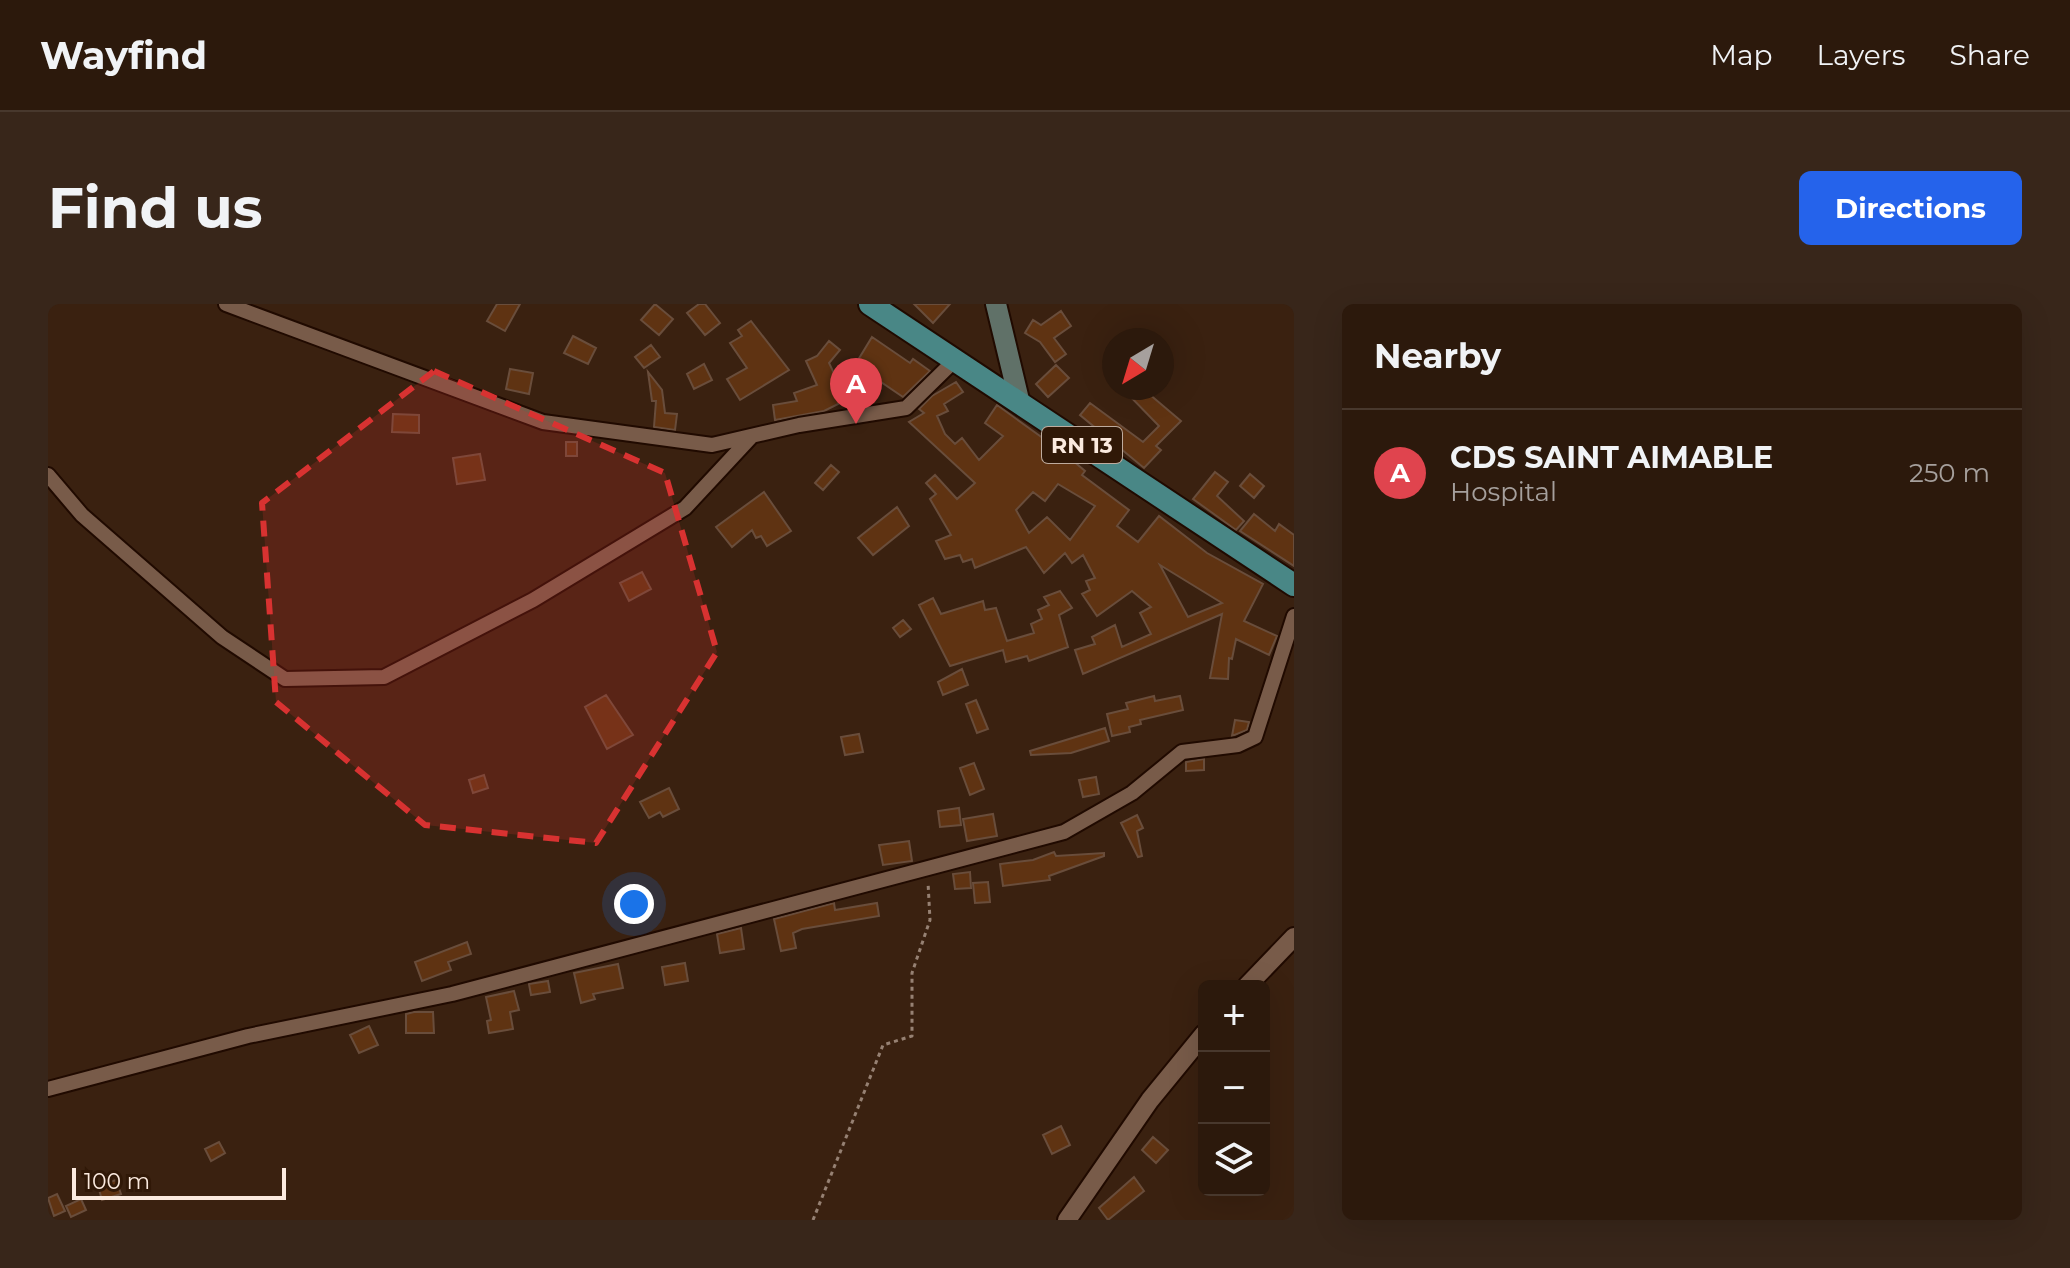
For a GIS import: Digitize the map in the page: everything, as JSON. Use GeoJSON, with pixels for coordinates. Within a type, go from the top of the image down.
{"type":"FeatureCollection","features":[{"type":"Feature","properties":{"kind":"main road","name":"RN 13"},"geometry":{"type":"LineString","coordinates":[[870,304],[1294,585]]}},
{"type":"Feature","properties":{"kind":"main road"},"geometry":{"type":"LineString","coordinates":[[996,304],[1020,404]]}},
{"type":"Feature","properties":{"kind":"street"},"geometry":{"type":"LineString","coordinates":[[226,304],[543,422],[712,445],[906,408],[954,361]]}},
{"type":"Feature","properties":{"kind":"street"},"geometry":{"type":"LineString","coordinates":[[48,475],[82,515],[222,637],[285,679],[384,677],[533,600],[685,508],[752,436]]}},
{"type":"Feature","properties":{"kind":"street"},"geometry":{"type":"LineString","coordinates":[[48,1089],[248,1036],[452,994],[1064,832],[1132,793],[1182,752],[1238,745],[1255,737],[1294,616]]}},
{"type":"Feature","properties":{"kind":"street"},"geometry":{"type":"LineString","coordinates":[[1253,980],[1294,937]]}},
{"type":"Feature","properties":{"kind":"street"},"geometry":{"type":"LineString","coordinates":[[1067,1220],[1150,1100],[1198,1041]]}},
{"type":"Feature","properties":{"kind":"path"},"geometry":{"type":"LineString","coordinates":[[813,1220],[883,1045],[912,1036],[912,973],[930,920],[928,868]]}},
{"type":"Feature","properties":{"kind":"highlighted area"},"geometry":{"type":"Polygon","coordinates":[[[434,371],[665,473],[717,652],[596,843],[425,825],[276,702],[262,503],[434,371]]]}},
{"type":"Feature","properties":{"kind":"building"},"geometry":{"type":"Polygon","coordinates":[[[497,304],[520,304],[505,331],[487,321],[497,304]]]}},
{"type":"Feature","properties":{"kind":"building"},"geometry":{"type":"Polygon","coordinates":[[[655,304],[673,319],[659,335],[641,320],[655,304]]]}},
{"type":"Feature","properties":{"kind":"building"},"geometry":{"type":"Polygon","coordinates":[[[699,304],[705,304],[720,323],[705,335],[687,313],[699,304]]]}},
{"type":"Feature","properties":{"kind":"building"},"geometry":{"type":"Polygon","coordinates":[[[914,304],[950,304],[933,323],[914,304]]]}},
{"type":"Feature","properties":{"kind":"building"},"geometry":{"type":"Polygon","coordinates":[[[1061,311],[1071,326],[1054,338],[1066,354],[1055,362],[1040,342],[1025,333],[1033,320],[1041,325],[1061,311]]]}},
{"type":"Feature","properties":{"kind":"building"},"geometry":{"type":"Polygon","coordinates":[[[751,321],[789,370],[740,400],[727,379],[747,368],[730,343],[742,336],[738,330],[751,321]]]}},
{"type":"Feature","properties":{"kind":"building"},"geometry":{"type":"Polygon","coordinates":[[[573,336],[596,348],[588,364],[564,353],[573,336]]]}},
{"type":"Feature","properties":{"kind":"building"},"geometry":{"type":"Polygon","coordinates":[[[872,337],[910,363],[913,359],[930,371],[903,397],[875,378],[872,383],[852,371],[862,399],[850,403],[848,399],[824,411],[775,420],[773,405],[797,401],[794,393],[817,385],[806,361],[817,356],[829,341],[840,350],[829,363],[841,388],[872,337]]]}},
{"type":"Feature","properties":{"kind":"building"},"geometry":{"type":"Polygon","coordinates":[[[651,345],[660,357],[644,368],[635,357],[651,345]]]}},
{"type":"Feature","properties":{"kind":"building"},"geometry":{"type":"Polygon","coordinates":[[[704,364],[712,380],[694,389],[687,374],[704,364]]]}},
{"type":"Feature","properties":{"kind":"building"},"geometry":{"type":"Polygon","coordinates":[[[1056,365],[1069,378],[1048,397],[1036,384],[1056,365]]]}},
{"type":"Feature","properties":{"kind":"building"},"geometry":{"type":"Polygon","coordinates":[[[510,369],[533,373],[529,394],[506,389],[510,369]]]}},
{"type":"Feature","properties":{"kind":"building"},"geometry":{"type":"Polygon","coordinates":[[[648,372],[662,390],[665,413],[677,414],[675,430],[654,427],[656,401],[652,401],[648,372]]]}},
{"type":"Feature","properties":{"kind":"building"},"geometry":{"type":"Polygon","coordinates":[[[956,382],[963,392],[944,404],[948,411],[937,416],[945,434],[955,444],[962,438],[979,460],[1003,436],[985,423],[997,405],[1065,454],[1085,471],[1082,475],[1129,510],[1117,526],[1138,542],[1159,516],[1207,553],[1263,584],[1244,621],[1277,636],[1269,655],[1236,639],[1232,659],[1229,658],[1228,679],[1210,678],[1222,614],[1083,674],[1075,650],[1095,644],[1092,637],[1115,625],[1122,647],[1151,634],[1140,613],[1151,607],[1132,591],[1097,616],[1082,594],[1090,590],[1086,581],[1095,578],[1083,555],[1072,563],[1065,553],[1044,573],[1026,547],[975,568],[972,559],[963,562],[960,555],[945,559],[936,541],[951,535],[930,499],[936,494],[926,483],[935,475],[957,499],[975,483],[909,422],[924,413],[919,409],[932,396],[956,382]],[[1058,484],[1045,501],[1033,492],[1016,510],[1029,533],[1047,517],[1070,540],[1095,506],[1058,484]],[[1160,565],[1188,617],[1222,603],[1160,565]]]}},
{"type":"Feature","properties":{"kind":"building"},"geometry":{"type":"Polygon","coordinates":[[[1134,400],[1156,400],[1181,421],[1156,446],[1161,450],[1144,468],[1080,415],[1090,403],[1143,442],[1159,426],[1134,400]]]}},
{"type":"Feature","properties":{"kind":"building"},"geometry":{"type":"Polygon","coordinates":[[[393,414],[419,415],[419,433],[392,432],[393,414]]]}},
{"type":"Feature","properties":{"kind":"building"},"geometry":{"type":"Polygon","coordinates":[[[566,442],[577,442],[577,456],[566,456],[566,442]]]}},
{"type":"Feature","properties":{"kind":"building"},"geometry":{"type":"Polygon","coordinates":[[[480,454],[485,480],[457,484],[453,458],[480,454]]]}},
{"type":"Feature","properties":{"kind":"building"},"geometry":{"type":"Polygon","coordinates":[[[831,465],[839,472],[823,490],[815,483],[831,465]]]}},
{"type":"Feature","properties":{"kind":"building"},"geometry":{"type":"Polygon","coordinates":[[[1215,472],[1228,482],[1217,496],[1244,521],[1236,530],[1193,499],[1215,472]]]}},
{"type":"Feature","properties":{"kind":"building"},"geometry":{"type":"Polygon","coordinates":[[[1250,474],[1264,486],[1254,498],[1240,486],[1250,474]]]}},
{"type":"Feature","properties":{"kind":"building"},"geometry":{"type":"Polygon","coordinates":[[[764,492],[791,531],[767,546],[761,536],[756,538],[752,530],[732,547],[716,527],[764,492]]]}},
{"type":"Feature","properties":{"kind":"building"},"geometry":{"type":"Polygon","coordinates":[[[897,507],[909,526],[873,555],[858,538],[897,507]]]}},
{"type":"Feature","properties":{"kind":"building"},"geometry":{"type":"Polygon","coordinates":[[[1254,514],[1275,531],[1279,524],[1294,535],[1294,566],[1240,531],[1254,514]]]}},
{"type":"Feature","properties":{"kind":"building"},"geometry":{"type":"Polygon","coordinates":[[[642,572],[651,589],[629,601],[620,583],[642,572]]]}},
{"type":"Feature","properties":{"kind":"building"},"geometry":{"type":"Polygon","coordinates":[[[1060,591],[1072,608],[1059,615],[1068,647],[1029,661],[1027,656],[1006,662],[1003,650],[950,666],[919,605],[933,598],[941,614],[983,601],[985,610],[996,608],[1007,641],[1034,633],[1031,624],[1042,619],[1038,610],[1049,605],[1044,597],[1060,591]]]}},
{"type":"Feature","properties":{"kind":"building"},"geometry":{"type":"Polygon","coordinates":[[[903,620],[911,629],[900,637],[893,628],[903,620]]]}},
{"type":"Feature","properties":{"kind":"building"},"geometry":{"type":"Polygon","coordinates":[[[962,669],[968,685],[943,695],[938,682],[962,669]]]}},
{"type":"Feature","properties":{"kind":"building"},"geometry":{"type":"Polygon","coordinates":[[[606,695],[633,735],[607,749],[585,707],[606,695]]]}},
{"type":"Feature","properties":{"kind":"building"},"geometry":{"type":"Polygon","coordinates":[[[1154,696],[1155,701],[1180,696],[1183,710],[1140,720],[1141,724],[1129,727],[1130,732],[1112,736],[1107,714],[1128,709],[1126,703],[1154,696]]]}},
{"type":"Feature","properties":{"kind":"building"},"geometry":{"type":"Polygon","coordinates":[[[976,700],[988,729],[977,733],[966,704],[976,700]]]}},
{"type":"Feature","properties":{"kind":"building"},"geometry":{"type":"Polygon","coordinates":[[[1235,720],[1249,722],[1247,730],[1232,736],[1235,720]]]}},
{"type":"Feature","properties":{"kind":"building"},"geometry":{"type":"Polygon","coordinates":[[[1105,728],[1109,741],[1071,753],[1031,755],[1030,751],[1105,728]]]}},
{"type":"Feature","properties":{"kind":"building"},"geometry":{"type":"Polygon","coordinates":[[[859,734],[863,752],[845,755],[841,737],[859,734]]]}},
{"type":"Feature","properties":{"kind":"building"},"geometry":{"type":"Polygon","coordinates":[[[1204,759],[1204,770],[1186,771],[1186,762],[1204,759]]]}},
{"type":"Feature","properties":{"kind":"building"},"geometry":{"type":"Polygon","coordinates":[[[974,763],[984,789],[970,795],[960,768],[974,763]]]}},
{"type":"Feature","properties":{"kind":"building"},"geometry":{"type":"Polygon","coordinates":[[[484,775],[488,788],[473,793],[469,780],[484,775]]]}},
{"type":"Feature","properties":{"kind":"building"},"geometry":{"type":"Polygon","coordinates":[[[1096,777],[1099,794],[1083,797],[1079,780],[1096,777]]]}},
{"type":"Feature","properties":{"kind":"building"},"geometry":{"type":"Polygon","coordinates":[[[669,788],[679,809],[663,817],[660,812],[649,818],[640,802],[669,788]]]}},
{"type":"Feature","properties":{"kind":"building"},"geometry":{"type":"Polygon","coordinates":[[[959,808],[961,825],[940,827],[938,811],[959,808]]]}},
{"type":"Feature","properties":{"kind":"building"},"geometry":{"type":"Polygon","coordinates":[[[993,814],[997,836],[967,841],[963,819],[993,814]]]}},
{"type":"Feature","properties":{"kind":"building"},"geometry":{"type":"Polygon","coordinates":[[[1137,815],[1143,828],[1137,831],[1142,856],[1138,857],[1121,823],[1137,815]]]}},
{"type":"Feature","properties":{"kind":"building"},"geometry":{"type":"Polygon","coordinates":[[[909,841],[912,861],[883,865],[879,845],[909,841]]]}},
{"type":"Feature","properties":{"kind":"building"},"geometry":{"type":"Polygon","coordinates":[[[1054,852],[1056,856],[1104,853],[1104,856],[1049,876],[1050,880],[1003,886],[1000,864],[1033,860],[1054,852]]]}},
{"type":"Feature","properties":{"kind":"building"},"geometry":{"type":"Polygon","coordinates":[[[970,872],[971,888],[955,889],[953,874],[970,872]]]}},
{"type":"Feature","properties":{"kind":"building"},"geometry":{"type":"Polygon","coordinates":[[[988,882],[990,902],[975,903],[973,883],[988,882]]]}},
{"type":"Feature","properties":{"kind":"building"},"geometry":{"type":"Polygon","coordinates":[[[834,903],[835,910],[877,903],[879,916],[802,929],[793,933],[796,948],[781,951],[774,919],[834,903]]]}},
{"type":"Feature","properties":{"kind":"building"},"geometry":{"type":"Polygon","coordinates":[[[741,928],[744,949],[720,953],[717,934],[741,928]]]}},
{"type":"Feature","properties":{"kind":"building"},"geometry":{"type":"Polygon","coordinates":[[[467,942],[471,954],[448,962],[451,970],[422,981],[415,962],[467,942]]]}},
{"type":"Feature","properties":{"kind":"building"},"geometry":{"type":"Polygon","coordinates":[[[685,963],[688,981],[665,985],[662,967],[685,963]]]}},
{"type":"Feature","properties":{"kind":"building"},"geometry":{"type":"Polygon","coordinates":[[[618,964],[623,988],[593,994],[595,999],[581,1003],[574,973],[618,964]]]}},
{"type":"Feature","properties":{"kind":"building"},"geometry":{"type":"Polygon","coordinates":[[[548,981],[550,992],[531,995],[529,984],[548,981]]]}},
{"type":"Feature","properties":{"kind":"building"},"geometry":{"type":"Polygon","coordinates":[[[514,991],[519,1010],[510,1012],[513,1029],[489,1033],[487,1021],[491,1020],[486,997],[514,991]]]}},
{"type":"Feature","properties":{"kind":"building"},"geometry":{"type":"Polygon","coordinates":[[[433,1012],[434,1033],[406,1033],[406,1014],[433,1012]]]}},
{"type":"Feature","properties":{"kind":"building"},"geometry":{"type":"Polygon","coordinates":[[[369,1026],[378,1045],[359,1053],[350,1035],[369,1026]]]}},
{"type":"Feature","properties":{"kind":"building"},"geometry":{"type":"Polygon","coordinates":[[[1061,1126],[1070,1145],[1052,1154],[1043,1135],[1061,1126]]]}},
{"type":"Feature","properties":{"kind":"building"},"geometry":{"type":"Polygon","coordinates":[[[1153,1137],[1168,1150],[1156,1163],[1142,1150],[1153,1137]]]}},
{"type":"Feature","properties":{"kind":"building"},"geometry":{"type":"Polygon","coordinates":[[[219,1142],[225,1153],[211,1161],[205,1149],[219,1142]]]}},
{"type":"Feature","properties":{"kind":"building"},"geometry":{"type":"Polygon","coordinates":[[[1134,1177],[1144,1191],[1108,1220],[1099,1208],[1134,1177]]]}},
{"type":"Feature","properties":{"kind":"building"},"geometry":{"type":"Polygon","coordinates":[[[116,1180],[121,1194],[102,1200],[98,1186],[116,1180]]]}},
{"type":"Feature","properties":{"kind":"building"},"geometry":{"type":"Polygon","coordinates":[[[57,1194],[65,1211],[54,1216],[48,1198],[57,1194]]]}},
{"type":"Feature","properties":{"kind":"building"},"geometry":{"type":"Polygon","coordinates":[[[81,1199],[86,1210],[71,1217],[66,1206],[81,1199]]]}},
{"type":"Feature","properties":{"kind":"place","name":"CDS SAINT AIMABLE"},"geometry":{"type":"Point","coordinates":[856,424]}}]}
